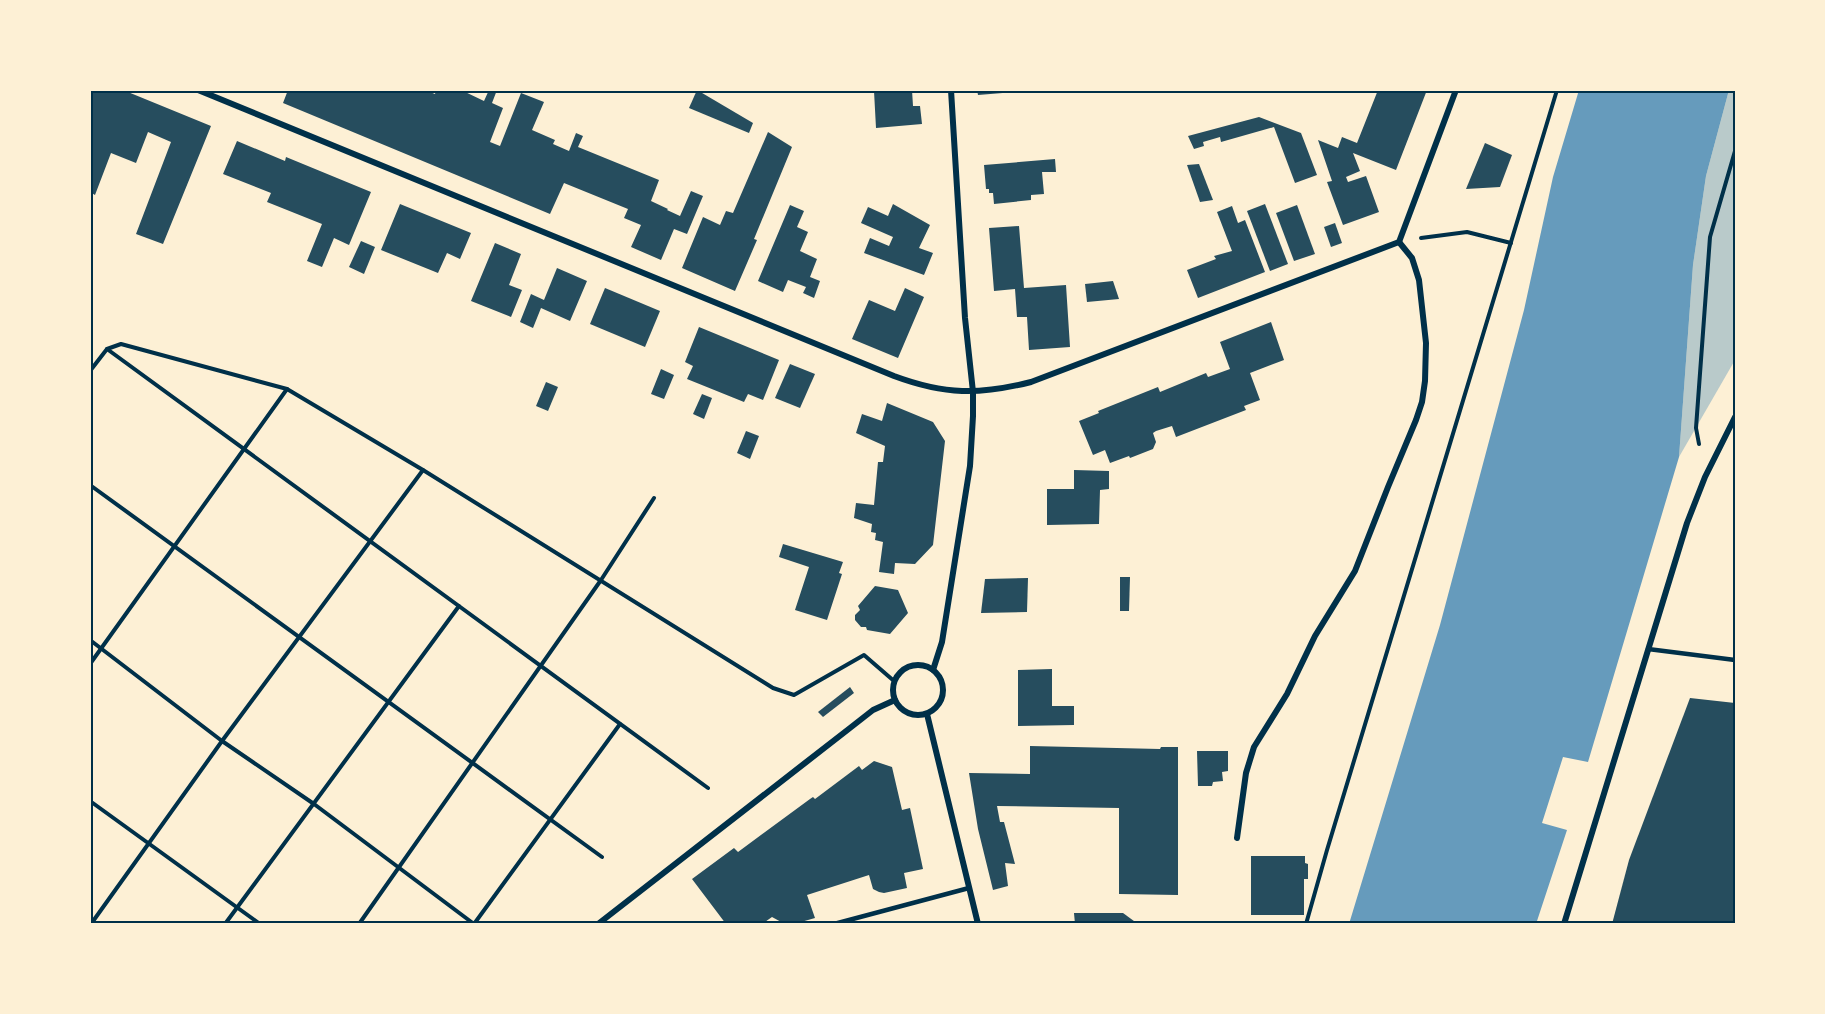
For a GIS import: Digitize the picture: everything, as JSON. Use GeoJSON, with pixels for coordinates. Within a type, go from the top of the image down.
{"type":"FeatureCollection","features":[{"type":"Feature","properties":{"kind":"street"},"geometry":{"type":"LineString","coordinates":[[198,90],[894,376],[931,389],[973,392],[1031,382],[1400,242],[1456,90]]}},
{"type":"Feature","properties":{"kind":"street"},"geometry":{"type":"LineString","coordinates":[[933,670],[942,642],[970,466],[973,430],[973,392],[965,318],[951,90]]}},
{"type":"Feature","properties":{"kind":"street"},"geometry":{"type":"LineString","coordinates":[[1237,838],[1246,773],[1254,747],[1287,694],[1314,636],[1355,571],[1422,402],[1426,344],[1419,280],[1412,258],[1400,242]]}},
{"type":"Feature","properties":{"kind":"street"},"geometry":{"type":"LineString","coordinates":[[1564,924],[1687,523],[1705,477],[1735,417]]}},
{"type":"Feature","properties":{"kind":"street"},"geometry":{"type":"LineString","coordinates":[[922,665],[933,670],[942,682],[941,701],[927,714],[916,715],[905,712],[895,700],[893,693],[895,681],[901,672],[911,666],[922,665]]}},
{"type":"Feature","properties":{"kind":"street"},"geometry":{"type":"LineString","coordinates":[[598,924],[873,710],[895,700]]}},
{"type":"Feature","properties":{"kind":"street"},"geometry":{"type":"LineString","coordinates":[[927,714],[978,924]]}},
{"type":"Feature","properties":{"kind":"lane"},"geometry":{"type":"LineString","coordinates":[[1648,649],[1735,660]]}},
{"type":"Feature","properties":{"kind":"lane"},"geometry":{"type":"LineString","coordinates":[[834,924],[969,888]]}},
{"type":"Feature","properties":{"kind":"path"},"geometry":{"type":"LineString","coordinates":[[1306,924],[1333,828],[1557,90]]}},
{"type":"Feature","properties":{"kind":"path"},"geometry":{"type":"LineString","coordinates":[[1705,477],[1696,428],[1710,237],[1735,151]]}},
{"type":"Feature","properties":{"kind":"path"},"geometry":{"type":"LineString","coordinates":[[1400,242],[1467,232],[1511,243]]}},
{"type":"Feature","properties":{"kind":"path"},"geometry":{"type":"LineString","coordinates":[[90,371],[107,349],[121,344],[287,389],[423,470],[773,688],[794,695],[864,655],[895,681]]}},
{"type":"Feature","properties":{"kind":"path"},"geometry":{"type":"LineString","coordinates":[[107,349],[708,788]]}},
{"type":"Feature","properties":{"kind":"path"},"geometry":{"type":"LineString","coordinates":[[90,664],[287,389]]}},
{"type":"Feature","properties":{"kind":"path"},"geometry":{"type":"LineString","coordinates":[[91,924],[222,741],[423,470]]}},
{"type":"Feature","properties":{"kind":"path"},"geometry":{"type":"LineString","coordinates":[[90,485],[602,857]]}},
{"type":"Feature","properties":{"kind":"path"},"geometry":{"type":"LineString","coordinates":[[359,924],[601,580],[654,498]]}},
{"type":"Feature","properties":{"kind":"path"},"geometry":{"type":"LineString","coordinates":[[225,924],[459,606]]}},
{"type":"Feature","properties":{"kind":"path"},"geometry":{"type":"LineString","coordinates":[[90,640],[222,741],[314,804],[474,924],[620,724]]}},
{"type":"Feature","properties":{"kind":"path"},"geometry":{"type":"LineString","coordinates":[[90,801],[260,924]]}},
{"type":"Feature","properties":{"kind":"shaded area"},"geometry":{"type":"Polygon","coordinates":[[[1729,90],[1735,90],[1735,360],[1679,457],[1693,265],[1706,176],[1729,90]]]}},
{"type":"Feature","properties":{"kind":"water"},"geometry":{"type":"Polygon","coordinates":[[[1579,90],[1729,90],[1706,176],[1693,265],[1679,457],[1588,762],[1563,757],[1542,823],[1567,830],[1536,924],[1349,924],[1440,625],[1524,310],[1553,177],[1579,90]]]}},
{"type":"Feature","properties":{"kind":"building"},"geometry":{"type":"Polygon","coordinates":[[[90,90],[123,90],[211,126],[163,244],[136,234],[171,142],[148,132],[136,163],[111,153],[95,195],[90,192],[90,90]]]}},
{"type":"Feature","properties":{"kind":"building"},"geometry":{"type":"Polygon","coordinates":[[[288,90],[425,90],[435,94],[436,90],[461,90],[484,101],[489,90],[497,90],[492,103],[503,108],[490,142],[500,146],[521,93],[544,102],[532,130],[555,140],[553,144],[569,151],[576,133],[583,136],[578,147],[659,180],[651,201],[680,216],[691,191],[703,196],[687,234],[674,229],[661,260],[631,247],[641,225],[624,218],[628,209],[564,183],[550,214],[283,103],[288,90]]]}},
{"type":"Feature","properties":{"kind":"building"},"geometry":{"type":"Polygon","coordinates":[[[697,90],[753,123],[749,133],[689,108],[697,90]]]}},
{"type":"Feature","properties":{"kind":"building"},"geometry":{"type":"Polygon","coordinates":[[[912,90],[913,106],[920,106],[922,124],[876,128],[874,91],[912,90]]]}},
{"type":"Feature","properties":{"kind":"building"},"geometry":{"type":"Polygon","coordinates":[[[977,90],[1015,90],[1015,92],[978,95],[977,90]]]}},
{"type":"Feature","properties":{"kind":"building"},"geometry":{"type":"Polygon","coordinates":[[[1378,90],[1427,90],[1396,170],[1353,153],[1360,171],[1346,177],[1348,182],[1366,176],[1379,212],[1343,225],[1327,182],[1332,181],[1318,140],[1338,148],[1342,137],[1357,143],[1378,90]]]}},
{"type":"Feature","properties":{"kind":"building"},"geometry":{"type":"Polygon","coordinates":[[[1259,117],[1301,133],[1317,175],[1295,183],[1274,127],[1221,142],[1220,137],[1203,142],[1204,146],[1194,149],[1188,136],[1259,117]]]}},
{"type":"Feature","properties":{"kind":"building"},"geometry":{"type":"Polygon","coordinates":[[[768,132],[792,147],[735,291],[682,268],[703,217],[720,225],[726,211],[733,213],[768,132]]]}},
{"type":"Feature","properties":{"kind":"building"},"geometry":{"type":"Polygon","coordinates":[[[237,141],[285,161],[286,157],[371,192],[349,245],[334,238],[322,267],[307,261],[322,224],[267,202],[271,193],[223,174],[237,141]]]}},
{"type":"Feature","properties":{"kind":"building"},"geometry":{"type":"Polygon","coordinates":[[[1485,143],[1512,155],[1500,187],[1466,189],[1485,143]]]}},
{"type":"Feature","properties":{"kind":"building"},"geometry":{"type":"Polygon","coordinates":[[[1055,159],[1056,172],[1042,172],[1044,194],[1031,195],[1031,200],[994,204],[993,193],[989,193],[989,189],[986,189],[984,165],[1055,159]]]}},
{"type":"Feature","properties":{"kind":"building"},"geometry":{"type":"Polygon","coordinates":[[[1199,164],[1213,200],[1200,202],[1187,165],[1199,164]]]}},
{"type":"Feature","properties":{"kind":"building"},"geometry":{"type":"Polygon","coordinates":[[[400,204],[471,233],[460,259],[447,253],[438,273],[381,250],[400,204]]]}},
{"type":"Feature","properties":{"kind":"building"},"geometry":{"type":"Polygon","coordinates":[[[893,204],[930,225],[919,248],[933,253],[924,275],[864,253],[870,238],[889,246],[893,237],[861,223],[868,207],[888,216],[893,204]]]}},
{"type":"Feature","properties":{"kind":"building"},"geometry":{"type":"Polygon","coordinates":[[[1265,204],[1288,264],[1270,271],[1247,211],[1265,204]]]}},
{"type":"Feature","properties":{"kind":"building"},"geometry":{"type":"Polygon","coordinates":[[[790,205],[804,211],[797,227],[808,232],[800,251],[817,259],[810,277],[820,281],[814,298],[803,293],[806,287],[788,280],[783,292],[758,281],[790,205]]]}},
{"type":"Feature","properties":{"kind":"building"},"geometry":{"type":"Polygon","coordinates":[[[1297,205],[1315,254],[1294,261],[1276,213],[1297,205]]]}},
{"type":"Feature","properties":{"kind":"building"},"geometry":{"type":"Polygon","coordinates":[[[1232,206],[1238,223],[1245,220],[1265,272],[1198,298],[1187,270],[1216,259],[1214,256],[1232,251],[1217,212],[1232,206]]]}},
{"type":"Feature","properties":{"kind":"building"},"geometry":{"type":"Polygon","coordinates":[[[1335,223],[1342,243],[1331,247],[1324,227],[1335,223]]]}},
{"type":"Feature","properties":{"kind":"building"},"geometry":{"type":"Polygon","coordinates":[[[1019,226],[1024,288],[1066,285],[1070,347],[1029,350],[1027,317],[1017,317],[1015,289],[994,291],[989,228],[1019,226]]]}},
{"type":"Feature","properties":{"kind":"building"},"geometry":{"type":"Polygon","coordinates":[[[361,241],[375,247],[364,274],[349,267],[361,241]]]}},
{"type":"Feature","properties":{"kind":"building"},"geometry":{"type":"Polygon","coordinates":[[[495,243],[521,254],[509,285],[522,290],[511,317],[471,301],[495,243]]]}},
{"type":"Feature","properties":{"kind":"building"},"geometry":{"type":"Polygon","coordinates":[[[557,268],[587,281],[570,321],[541,308],[533,328],[520,322],[531,294],[544,300],[557,268]]]}},
{"type":"Feature","properties":{"kind":"building"},"geometry":{"type":"Polygon","coordinates":[[[1113,281],[1119,299],[1087,302],[1085,284],[1113,281]]]}},
{"type":"Feature","properties":{"kind":"building"},"geometry":{"type":"Polygon","coordinates":[[[605,288],[660,311],[645,347],[590,324],[605,288]]]}},
{"type":"Feature","properties":{"kind":"building"},"geometry":{"type":"Polygon","coordinates":[[[905,288],[924,297],[898,358],[852,339],[869,300],[895,311],[905,288]]]}},
{"type":"Feature","properties":{"kind":"building"},"geometry":{"type":"Polygon","coordinates":[[[1271,322],[1284,360],[1250,373],[1260,400],[1244,406],[1246,410],[1176,437],[1172,426],[1156,431],[1153,433],[1156,442],[1153,449],[1130,458],[1129,456],[1110,463],[1105,450],[1093,455],[1079,421],[1158,387],[1160,392],[1206,373],[1208,377],[1230,369],[1220,342],[1271,322]]]}},
{"type":"Feature","properties":{"kind":"building"},"geometry":{"type":"Polygon","coordinates":[[[699,327],[779,360],[763,400],[748,394],[744,402],[687,379],[693,366],[685,362],[699,327]]]}},
{"type":"Feature","properties":{"kind":"building"},"geometry":{"type":"Polygon","coordinates":[[[790,364],[815,374],[800,408],[775,398],[790,364]]]}},
{"type":"Feature","properties":{"kind":"building"},"geometry":{"type":"Polygon","coordinates":[[[661,369],[674,375],[664,399],[651,394],[661,369]]]}},
{"type":"Feature","properties":{"kind":"building"},"geometry":{"type":"Polygon","coordinates":[[[546,382],[558,387],[548,411],[536,406],[546,382]]]}},
{"type":"Feature","properties":{"kind":"building"},"geometry":{"type":"Polygon","coordinates":[[[702,394],[712,398],[704,419],[693,414],[702,394]]]}},
{"type":"Feature","properties":{"kind":"building"},"geometry":{"type":"Polygon","coordinates":[[[887,403],[933,422],[945,441],[933,545],[915,564],[895,563],[894,574],[879,572],[883,542],[875,540],[876,533],[871,532],[872,524],[854,518],[856,503],[874,505],[878,462],[883,462],[885,446],[856,433],[862,414],[882,421],[887,403]]]}},
{"type":"Feature","properties":{"kind":"building"},"geometry":{"type":"Polygon","coordinates":[[[746,431],[759,436],[750,459],[737,453],[746,431]]]}},
{"type":"Feature","properties":{"kind":"building"},"geometry":{"type":"Polygon","coordinates":[[[1074,470],[1109,471],[1109,489],[1100,490],[1099,524],[1047,525],[1047,489],[1074,489],[1074,470]]]}},
{"type":"Feature","properties":{"kind":"building"},"geometry":{"type":"Polygon","coordinates":[[[783,544],[843,562],[839,573],[842,574],[827,620],[795,610],[809,567],[779,557],[783,544]]]}},
{"type":"Feature","properties":{"kind":"building"},"geometry":{"type":"Polygon","coordinates":[[[1120,577],[1130,577],[1129,611],[1120,611],[1120,577]]]}},
{"type":"Feature","properties":{"kind":"building"},"geometry":{"type":"Polygon","coordinates":[[[1028,578],[1027,612],[981,613],[985,579],[1028,578]]]}},
{"type":"Feature","properties":{"kind":"building"},"geometry":{"type":"Polygon","coordinates":[[[875,586],[898,590],[908,613],[890,634],[867,630],[855,620],[855,615],[860,610],[858,606],[875,586]]]}},
{"type":"Feature","properties":{"kind":"building"},"geometry":{"type":"Polygon","coordinates":[[[1052,669],[1052,706],[1074,706],[1074,725],[1018,726],[1018,670],[1052,669]]]}},
{"type":"Feature","properties":{"kind":"building"},"geometry":{"type":"Polygon","coordinates":[[[850,687],[854,693],[823,717],[818,712],[850,687]]]}},
{"type":"Feature","properties":{"kind":"building"},"geometry":{"type":"Polygon","coordinates":[[[1690,698],[1735,703],[1735,924],[1612,924],[1629,860],[1690,698]]]}},
{"type":"Feature","properties":{"kind":"building"},"geometry":{"type":"Polygon","coordinates":[[[1030,746],[1160,749],[1161,747],[1178,747],[1178,895],[1119,894],[1119,808],[997,806],[1000,822],[1004,822],[1015,864],[1005,863],[1008,886],[993,890],[978,829],[969,773],[1030,774],[1030,746]]]}},
{"type":"Feature","properties":{"kind":"building"},"geometry":{"type":"Polygon","coordinates":[[[1197,751],[1228,751],[1228,771],[1222,772],[1223,781],[1213,782],[1212,786],[1198,786],[1197,751]]]}},
{"type":"Feature","properties":{"kind":"building"},"geometry":{"type":"Polygon","coordinates":[[[874,761],[892,767],[902,810],[910,808],[923,869],[904,873],[907,888],[879,892],[873,889],[869,875],[807,895],[815,918],[794,924],[783,923],[772,917],[762,924],[726,924],[692,879],[734,848],[738,852],[859,766],[862,770],[874,761]]]}},
{"type":"Feature","properties":{"kind":"building"},"geometry":{"type":"Polygon","coordinates":[[[1251,856],[1305,856],[1305,863],[1308,864],[1308,879],[1304,879],[1304,915],[1251,915],[1251,856]]]}},
{"type":"Feature","properties":{"kind":"building"},"geometry":{"type":"Polygon","coordinates":[[[1074,913],[1123,913],[1138,924],[1075,924],[1074,913]]]}}]}
